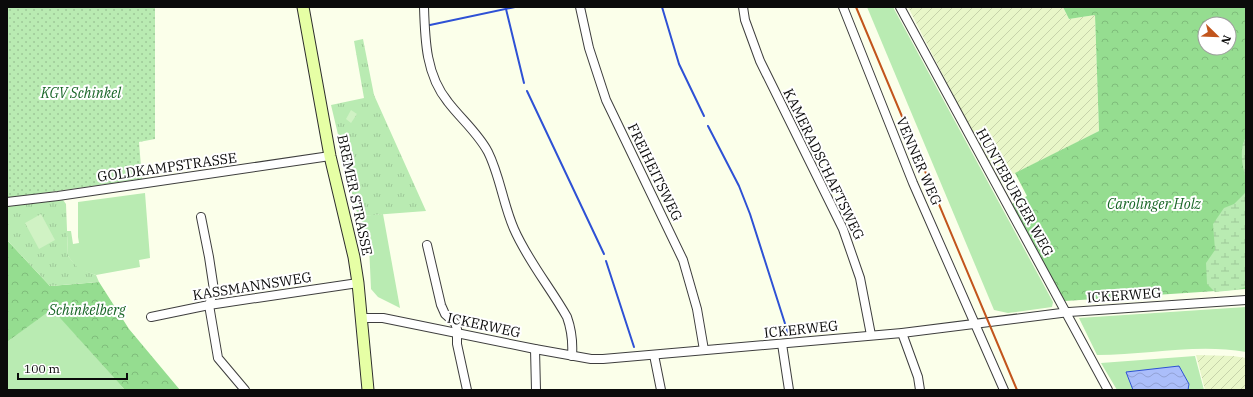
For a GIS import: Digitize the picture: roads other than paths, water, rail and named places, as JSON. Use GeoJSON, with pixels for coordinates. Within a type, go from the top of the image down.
{"type":"FeatureCollection","features":[{"type":"Feature","properties":{"kind":"main road","name":"BREMER STRASSE"},"geometry":{"type":"LineString","coordinates":[[303,7],[330,156],[351,244],[358,283],[368,390]]}},
{"type":"Feature","properties":{"kind":"street"},"geometry":{"type":"LineString","coordinates":[[424,7],[426,46],[433,77],[447,101],[480,139],[488,152],[516,234],[535,268],[567,317],[573,343],[572,356]]}},
{"type":"Feature","properties":{"kind":"street","name":"FREIHEITSWEG"},"geometry":{"type":"LineString","coordinates":[[580,7],[589,48],[606,100],[682,260],[697,309],[704,350]]}},
{"type":"Feature","properties":{"kind":"street","name":"KAMERADSCHAFTSWEG"},"geometry":{"type":"LineString","coordinates":[[743,7],[760,61],[843,229],[860,278],[871,335]]}},
{"type":"Feature","properties":{"kind":"street","name":"VENNER WEG"},"geometry":{"type":"LineString","coordinates":[[843,7],[913,183],[1004,390]]}},
{"type":"Feature","properties":{"kind":"street","name":"HUNTEBURGER WEG"},"geometry":{"type":"LineString","coordinates":[[900,7],[1108,390]]}},
{"type":"Feature","properties":{"kind":"street","name":"GOLDKAMPSTRASSE"},"geometry":{"type":"LineString","coordinates":[[7,202],[58,196],[330,156]]}},
{"type":"Feature","properties":{"kind":"street"},"geometry":{"type":"LineString","coordinates":[[201,217],[214,290],[209,305],[218,358],[245,390]]}},
{"type":"Feature","properties":{"kind":"street"},"geometry":{"type":"LineString","coordinates":[[427,246],[441,305],[445,314],[455,323],[458,334],[458,344],[466,390]]}},
{"type":"Feature","properties":{"kind":"street","name":"KASSMANNSWEG"},"geometry":{"type":"LineString","coordinates":[[151,316],[209,305],[358,283]]}},
{"type":"Feature","properties":{"kind":"street","name":"ICKERWEG"},"geometry":{"type":"LineString","coordinates":[[361,318],[383,318],[535,350],[591,359],[603,359],[902,332],[1066,312],[1246,300]]}},
{"type":"Feature","properties":{"kind":"street"},"geometry":{"type":"LineString","coordinates":[[902,332],[918,377],[920,390]]}},
{"type":"Feature","properties":{"kind":"street"},"geometry":{"type":"LineString","coordinates":[[782,344],[789,390]]}},
{"type":"Feature","properties":{"kind":"street"},"geometry":{"type":"LineString","coordinates":[[535,350],[536,390]]}},
{"type":"Feature","properties":{"kind":"street"},"geometry":{"type":"LineString","coordinates":[[654,355],[661,390]]}},
{"type":"Feature","properties":{"kind":"water"},"geometry":{"type":"Polygon","coordinates":[[[1179,366],[1189,384],[1188,390],[1133,390],[1126,372],[1179,366]]]}},
{"type":"Feature","properties":{"kind":"waterway"},"geometry":{"type":"LineString","coordinates":[[430,25],[515,7]]}},
{"type":"Feature","properties":{"kind":"waterway"},"geometry":{"type":"LineString","coordinates":[[662,7],[679,64],[704,116]]}},
{"type":"Feature","properties":{"kind":"waterway"},"geometry":{"type":"LineString","coordinates":[[506,9],[524,83]]}},
{"type":"Feature","properties":{"kind":"waterway"},"geometry":{"type":"LineString","coordinates":[[527,91],[604,254]]}},
{"type":"Feature","properties":{"kind":"waterway"},"geometry":{"type":"LineString","coordinates":[[708,126],[739,186],[750,214],[788,333]]}},
{"type":"Feature","properties":{"kind":"waterway"},"geometry":{"type":"LineString","coordinates":[[606,261],[634,347]]}},
{"type":"Feature","properties":{"kind":"railway"},"geometry":{"type":"LineString","coordinates":[[856,7],[1017,390]]}},
{"type":"Feature","properties":{"kind":"park label","name":"KGV Schinkel"},"geometry":{"type":"Point","coordinates":[81,93]}},
{"type":"Feature","properties":{"kind":"park label","name":"Carolinger Holz"},"geometry":{"type":"Point","coordinates":[1154,204]}},
{"type":"Feature","properties":{"kind":"park label","name":"Schinkelberg"},"geometry":{"type":"Point","coordinates":[87,310]}}]}
